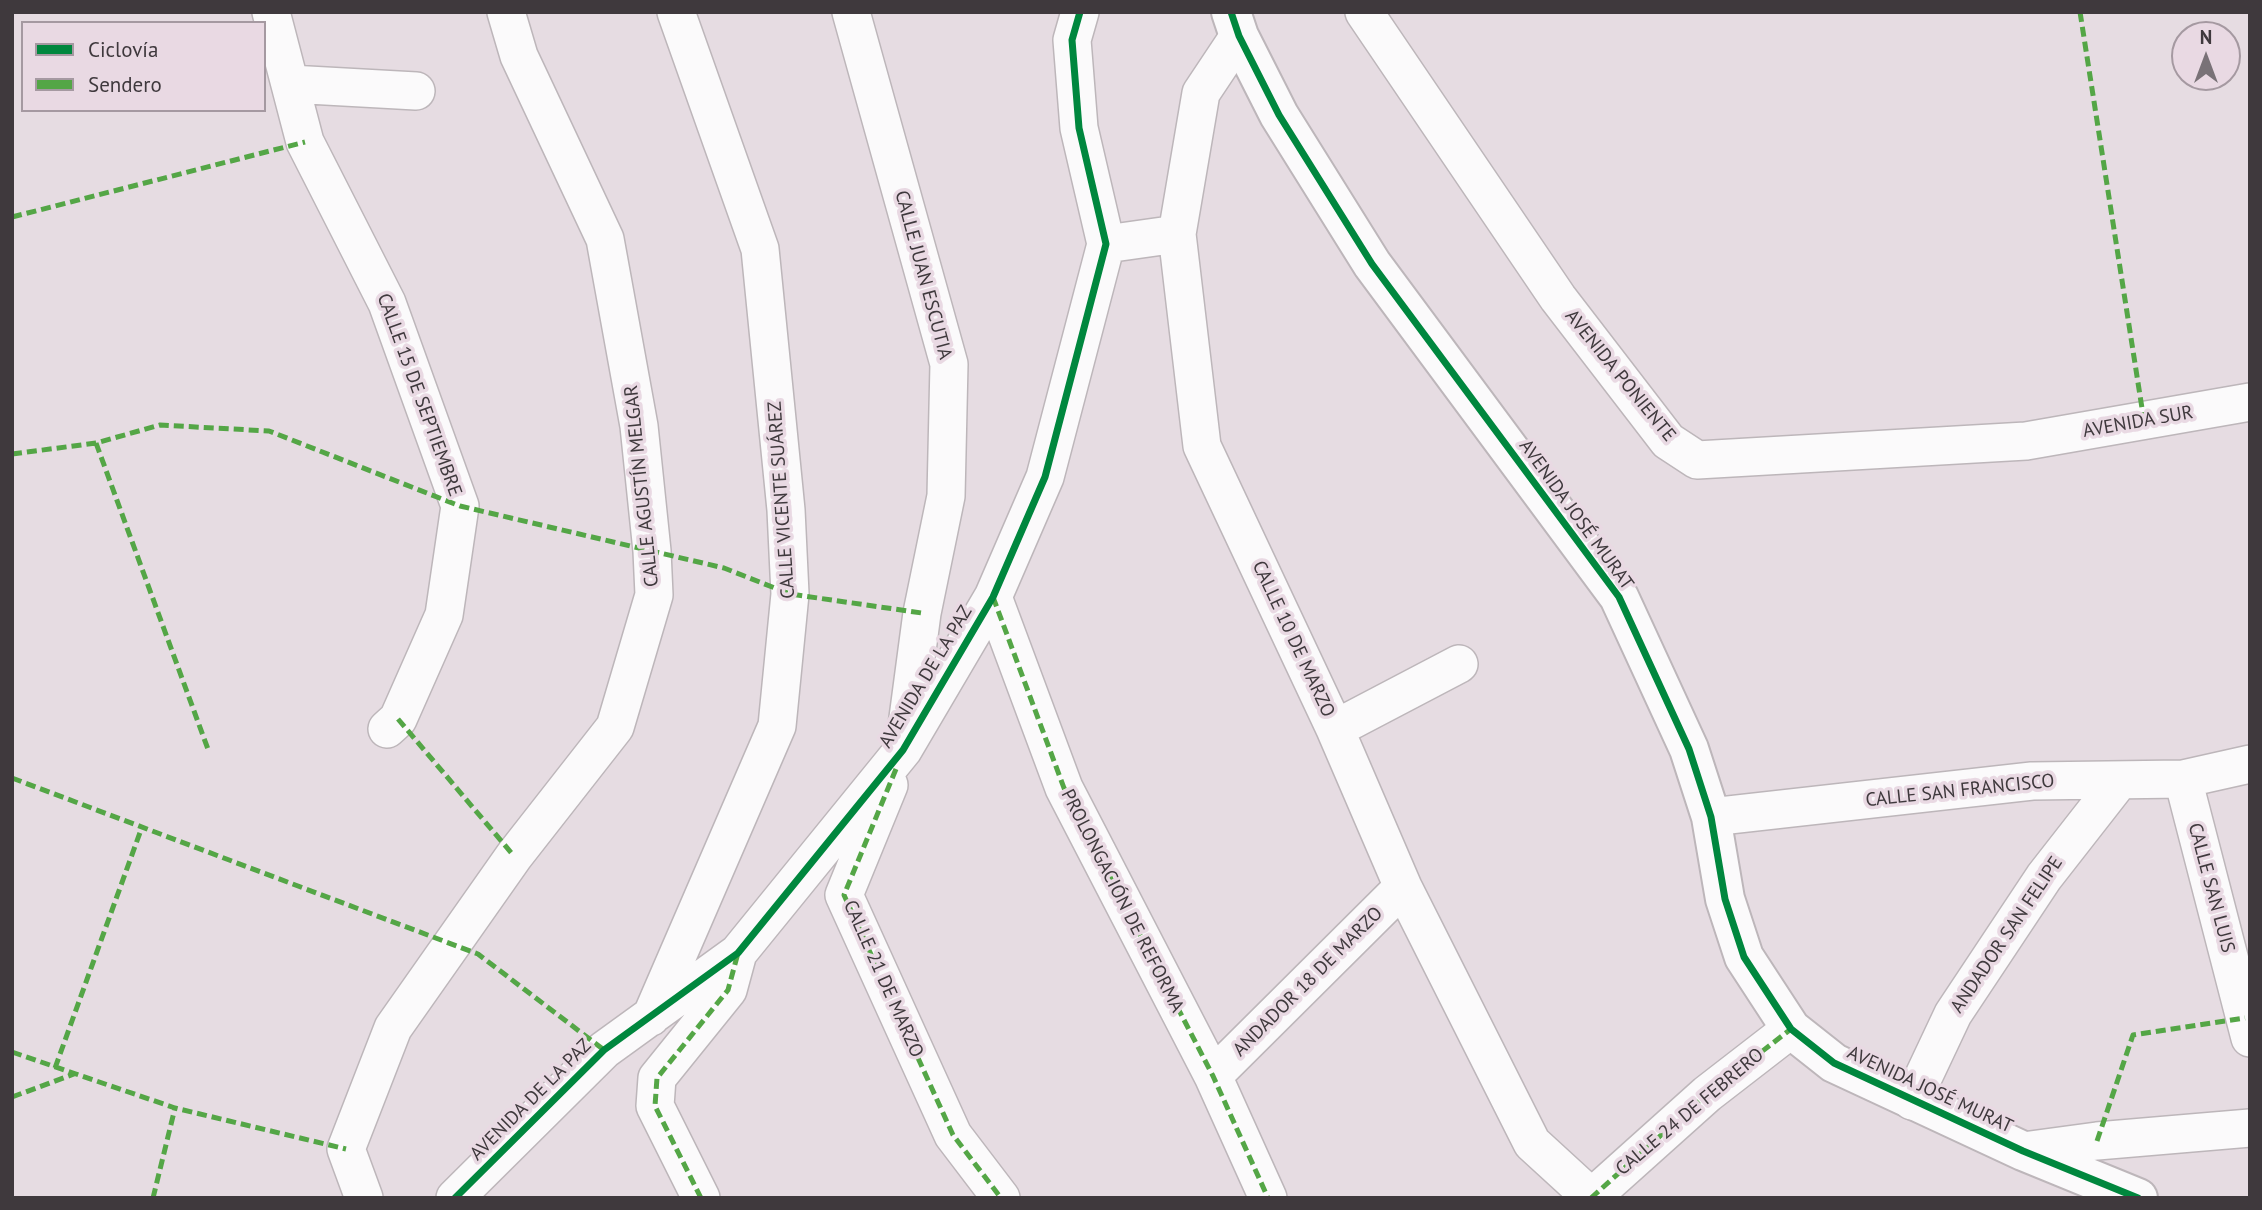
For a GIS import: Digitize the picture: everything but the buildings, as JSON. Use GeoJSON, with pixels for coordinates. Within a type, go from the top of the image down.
{"type":"FeatureCollection","features":[{"type":"Feature","properties":{"kind":"street","name":"CALLE 15 DE SEPTIEMBRE"},"geometry":{"type":"LineString","coordinates":[[271,12],[305,142],[387,303],[460,506],[444,615],[398,719],[387,729]]}},
{"type":"Feature","properties":{"kind":"street","name":"CALLE AGUSTÍN MELGAR"},"geometry":{"type":"LineString","coordinates":[[364,1198],[346,1149],[393,1028],[514,856],[615,727],[654,595],[639,426],[605,239],[519,56],[506,12]]}},
{"type":"Feature","properties":{"kind":"street","name":"CALLE VICENTE SUÁREZ"},"geometry":{"type":"LineString","coordinates":[[651,1018],[777,726],[790,594],[786,510],[760,249],[676,12]]}},
{"type":"Feature","properties":{"kind":"street","name":"CALLE JUAN ESCUTIA"},"geometry":{"type":"LineString","coordinates":[[851,12],[949,364],[946,496],[922,613],[904,750]]}},
{"type":"Feature","properties":{"kind":"street","name":"AVENIDA DE LA PAZ"},"geometry":{"type":"LineString","coordinates":[[455,1198],[604,1050],[738,953],[904,750],[993,597],[1045,477],[1106,243],[1079,128],[1072,40],[1080,12]]}},
{"type":"Feature","properties":{"kind":"street","name":"AVENIDA PONIENTE"},"geometry":{"type":"LineString","coordinates":[[1364,12],[1558,298],[1668,441],[1697,460],[2026,441]]}},
{"type":"Feature","properties":{"kind":"street","name":"CALLE 10 DE MARZO"},"geometry":{"type":"LineString","coordinates":[[1235,24],[1201,93],[1177,234],[1202,446],[1335,729],[1403,887],[1532,1143],[1591,1198]]}},
{"type":"Feature","properties":{"kind":"street","name":"AVENIDA JOSÉ MURAT"},"geometry":{"type":"LineString","coordinates":[[1235,24],[1279,115],[1372,264],[1619,597],[1689,749],[1711,817],[1725,899],[1744,957],[1791,1029],[1834,1063],[1912,1101],[2023,1152],[2138,1198]]}},
{"type":"Feature","properties":{"kind":"street"},"geometry":{"type":"LineString","coordinates":[[290,84],[416,90]]}},
{"type":"Feature","properties":{"kind":"street"},"geometry":{"type":"LineString","coordinates":[[1106,243],[1177,234]]}},
{"type":"Feature","properties":{"kind":"street","name":"AVENIDA SUR"},"geometry":{"type":"LineString","coordinates":[[2026,441],[2250,402]]}},
{"type":"Feature","properties":{"kind":"street","name":"PROLONGACIÓN DE REFORMA"},"geometry":{"type":"LineString","coordinates":[[993,597],[1064,788],[1213,1076],[1268,1198]]}},
{"type":"Feature","properties":{"kind":"street"},"geometry":{"type":"LineString","coordinates":[[1335,729],[1459,664]]}},
{"type":"Feature","properties":{"kind":"street","name":"CALLE 21 DE MARZO"},"geometry":{"type":"LineString","coordinates":[[904,750],[844,895],[953,1135],[1001,1198]]}},
{"type":"Feature","properties":{"kind":"street","name":"CALLE SAN FRANCISCO"},"geometry":{"type":"LineString","coordinates":[[1711,817],[2032,780],[2183,779],[2250,764]]}},
{"type":"Feature","properties":{"kind":"street","name":"CALLE SAN LUIS"},"geometry":{"type":"LineString","coordinates":[[2183,779],[2250,1038]]}},
{"type":"Feature","properties":{"kind":"street","name":"ANDADOR SAN FELIPE"},"geometry":{"type":"LineString","coordinates":[[1912,1101],[1953,1014],[2044,877],[2119,780]]}},
{"type":"Feature","properties":{"kind":"street","name":"ANDADOR 18 DE MARZO"},"geometry":{"type":"LineString","coordinates":[[1213,1076],[1403,887]]}},
{"type":"Feature","properties":{"kind":"street"},"geometry":{"type":"LineString","coordinates":[[701,1198],[655,1106],[657,1078],[729,990],[738,953]]}},
{"type":"Feature","properties":{"kind":"street","name":"CALLE 24 DE FEBRERO"},"geometry":{"type":"LineString","coordinates":[[1591,1198],[1707,1094],[1791,1029]]}},
{"type":"Feature","properties":{"kind":"street"},"geometry":{"type":"LineString","coordinates":[[2023,1152],[2096,1142],[2250,1128]]}},
{"type":"Feature","properties":{"kind":"marked path"},"geometry":{"type":"LineString","coordinates":[[2080,12],[2144,421]]}},
{"type":"Feature","properties":{"kind":"marked path"},"geometry":{"type":"LineString","coordinates":[[12,217],[305,142]]}},
{"type":"Feature","properties":{"kind":"marked path"},"geometry":{"type":"LineString","coordinates":[[12,454],[96,443],[160,425],[269,431],[460,506],[724,568],[790,594],[922,613]]}},
{"type":"Feature","properties":{"kind":"marked path"},"geometry":{"type":"LineString","coordinates":[[96,443],[209,752]]}},
{"type":"Feature","properties":{"kind":"marked path"},"geometry":{"type":"LineString","coordinates":[[993,597],[1064,788],[1213,1076],[1268,1198]]}},
{"type":"Feature","properties":{"kind":"marked path"},"geometry":{"type":"LineString","coordinates":[[398,719],[514,856]]}},
{"type":"Feature","properties":{"kind":"marked path"},"geometry":{"type":"LineString","coordinates":[[896,769],[844,895],[953,1135],[1001,1198]]}},
{"type":"Feature","properties":{"kind":"marked path"},"geometry":{"type":"LineString","coordinates":[[12,778],[478,954],[604,1050]]}},
{"type":"Feature","properties":{"kind":"marked path"},"geometry":{"type":"LineString","coordinates":[[55,1068],[142,827]]}},
{"type":"Feature","properties":{"kind":"marked path"},"geometry":{"type":"LineString","coordinates":[[701,1198],[655,1106],[657,1078],[728,990],[738,953]]}},
{"type":"Feature","properties":{"kind":"marked path"},"geometry":{"type":"LineString","coordinates":[[2097,1141],[2133,1035],[2245,1018]]}},
{"type":"Feature","properties":{"kind":"marked path"},"geometry":{"type":"LineString","coordinates":[[1591,1198],[1707,1094],[1791,1029]]}},
{"type":"Feature","properties":{"kind":"marked path"},"geometry":{"type":"LineString","coordinates":[[12,1052],[175,1108],[346,1149]]}},
{"type":"Feature","properties":{"kind":"marked path"},"geometry":{"type":"LineString","coordinates":[[12,1097],[74,1074]]}},
{"type":"Feature","properties":{"kind":"marked path"},"geometry":{"type":"LineString","coordinates":[[153,1198],[175,1108]]}},
{"type":"Feature","properties":{"kind":"cycle path"},"geometry":{"type":"LineString","coordinates":[[455,1198],[604,1050],[738,953],[903,750],[993,597],[1045,477],[1106,244],[1079,128],[1072,40],[1080,12]]}},
{"type":"Feature","properties":{"kind":"cycle path"},"geometry":{"type":"LineString","coordinates":[[1231,12],[1239,36],[1279,115],[1372,264],[1619,597],[1689,749],[1711,817],[1725,899],[1744,957],[1791,1029],[1834,1063],[2023,1151],[2138,1198]]}}]}
